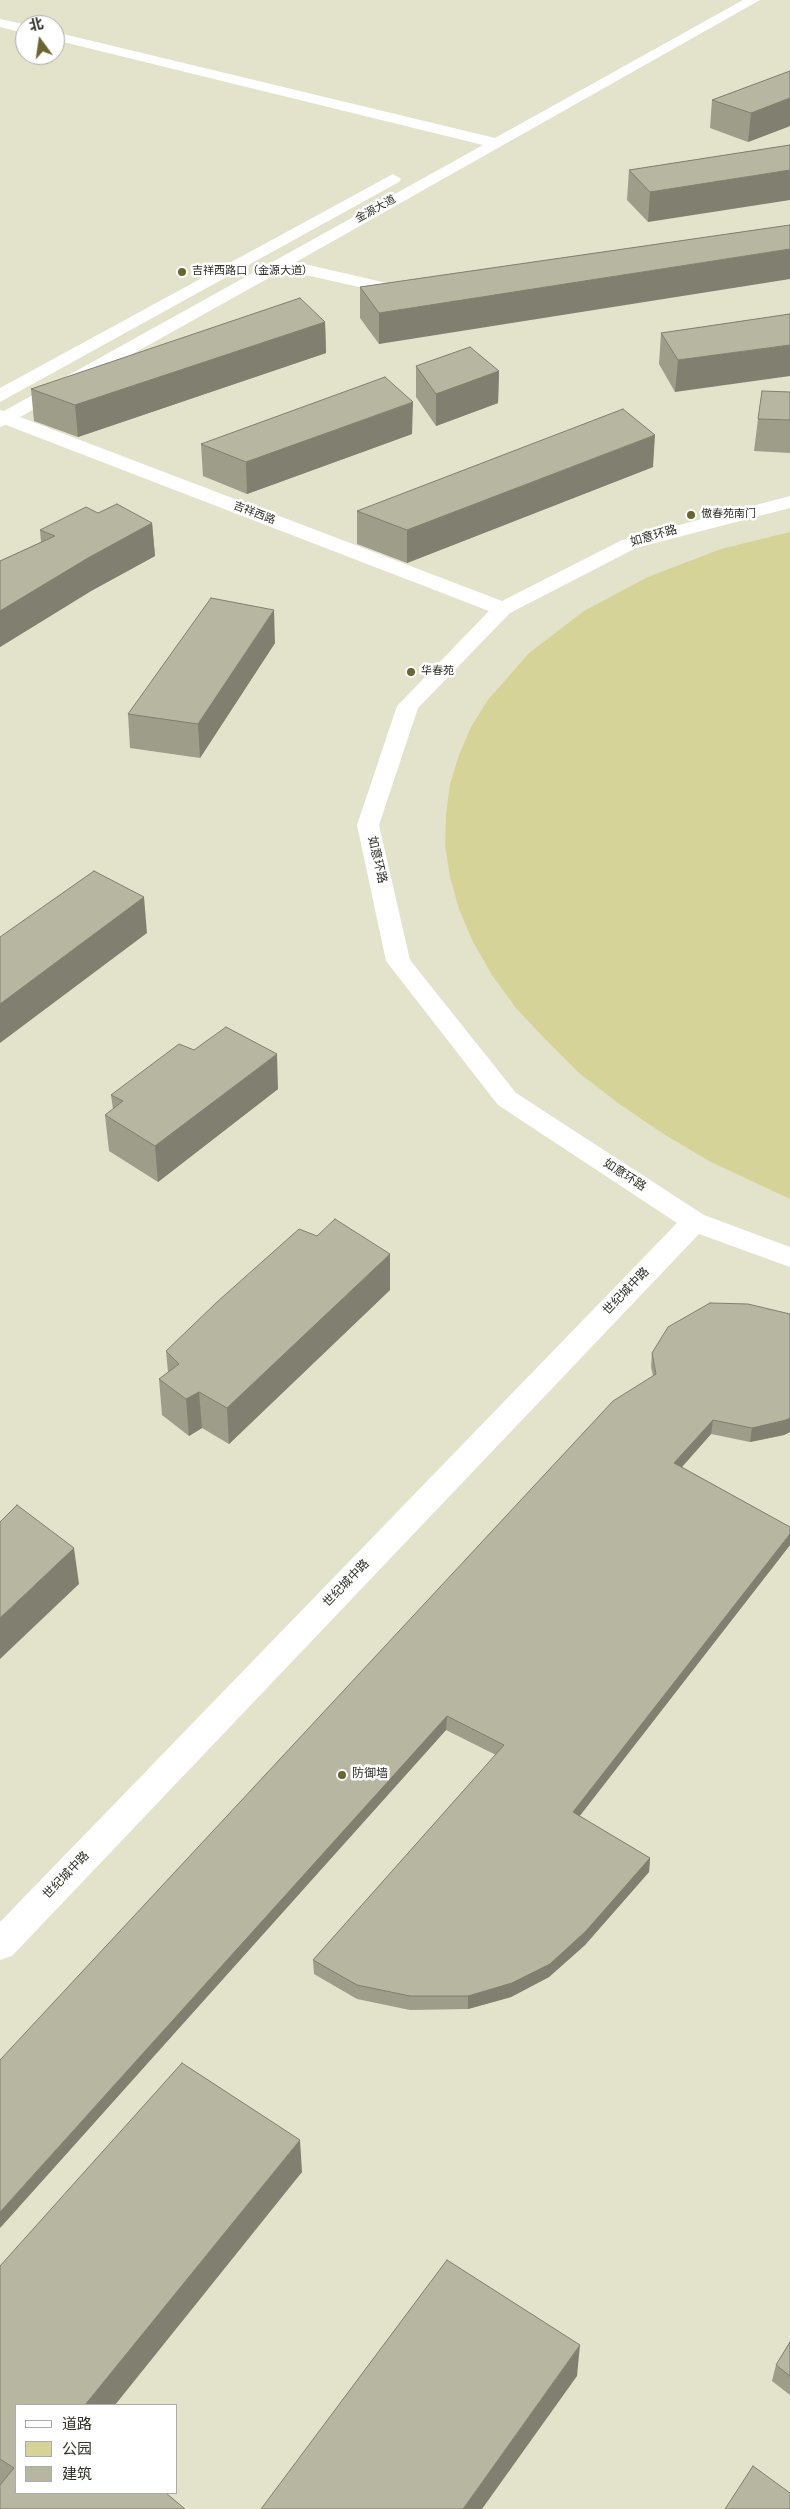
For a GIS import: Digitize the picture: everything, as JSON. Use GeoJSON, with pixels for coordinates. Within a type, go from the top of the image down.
{"type":"FeatureCollection","features":[{"type":"Feature","properties":{"kind":"street","name":"金源大道"},"geometry":{"type":"LineString","coordinates":[[2,418],[52,392],[753,0]]}},
{"type":"Feature","properties":{"kind":"street"},"geometry":{"type":"LineString","coordinates":[[0,23],[15,27]]}},
{"type":"Feature","properties":{"kind":"street"},"geometry":{"type":"LineString","coordinates":[[65,38],[496,143]]}},
{"type":"Feature","properties":{"kind":"street"},"geometry":{"type":"LineString","coordinates":[[452,147],[486,128]]}},
{"type":"Feature","properties":{"kind":"street","name":"金源大道"},"geometry":{"type":"LineString","coordinates":[[0,396],[408,171]]}},
{"type":"Feature","properties":{"kind":"street"},"geometry":{"type":"LineString","coordinates":[[281,264],[404,292],[423,289]]}},
{"type":"Feature","properties":{"kind":"street"},"geometry":{"type":"LineString","coordinates":[[0,372],[52,392]]}},
{"type":"Feature","properties":{"kind":"street","name":"吉祥西路"},"geometry":{"type":"LineString","coordinates":[[2,418],[503,609]]}},
{"type":"Feature","properties":{"kind":"street","name":"如意环路"},"geometry":{"type":"LineString","coordinates":[[790,502],[629,544],[503,609],[408,706],[368,825],[398,960],[507,1099],[694,1222],[790,1257]]}},
{"type":"Feature","properties":{"kind":"street","name":"世纪城中路"},"geometry":{"type":"LineString","coordinates":[[0,1946],[694,1222]]}},
{"type":"Feature","properties":{"kind":"green space"},"geometry":{"type":"Polygon","coordinates":[[[790,532],[790,1199],[709,1161],[662,1133],[579,1073],[546,1040],[516,1008],[492,975],[473,942],[459,909],[450,877],[445,845],[446,814],[450,784],[459,755],[471,727],[487,701],[529,653],[584,611],[648,577],[721,549],[790,532]]]}},
{"type":"Feature","properties":{"kind":"building"},"geometry":{"type":"Polygon","coordinates":[[[790,71],[790,98],[751,113],[712,100],[790,71]]]}},
{"type":"Feature","properties":{"kind":"building"},"geometry":{"type":"Polygon","coordinates":[[[790,145],[790,170],[650,192],[629,170],[790,145]]]}},
{"type":"Feature","properties":{"kind":"building"},"geometry":{"type":"Polygon","coordinates":[[[790,225],[790,249],[379,313],[360,287],[790,225]]]}},
{"type":"Feature","properties":{"kind":"building"},"geometry":{"type":"Polygon","coordinates":[[[300,298],[325,322],[75,405],[31,389],[300,298]]]}},
{"type":"Feature","properties":{"kind":"building"},"geometry":{"type":"Polygon","coordinates":[[[790,314],[790,345],[678,360],[661,333],[790,314]]]}},
{"type":"Feature","properties":{"kind":"building"},"geometry":{"type":"Polygon","coordinates":[[[470,347],[499,371],[436,394],[416,366],[470,347]]]}},
{"type":"Feature","properties":{"kind":"building"},"geometry":{"type":"Polygon","coordinates":[[[385,377],[413,402],[246,462],[201,444],[385,377]]]}},
{"type":"Feature","properties":{"kind":"building"},"geometry":{"type":"Polygon","coordinates":[[[762,391],[790,392],[790,420],[758,419],[762,391]]]}},
{"type":"Feature","properties":{"kind":"building"},"geometry":{"type":"Polygon","coordinates":[[[623,409],[655,435],[407,530],[357,511],[623,409]]]}},
{"type":"Feature","properties":{"kind":"building"},"geometry":{"type":"Polygon","coordinates":[[[117,504],[152,523],[88,558],[0,611],[0,561],[55,536],[40,530],[86,507],[98,513],[117,504]]]}},
{"type":"Feature","properties":{"kind":"building"},"geometry":{"type":"Polygon","coordinates":[[[211,598],[274,610],[198,724],[128,714],[211,598]]]}},
{"type":"Feature","properties":{"kind":"building"},"geometry":{"type":"Polygon","coordinates":[[[94,871],[144,897],[0,1004],[0,937],[94,871]]]}},
{"type":"Feature","properties":{"kind":"building"},"geometry":{"type":"Polygon","coordinates":[[[226,1027],[277,1054],[155,1146],[105,1115],[123,1101],[111,1095],[179,1044],[194,1050],[226,1027]]]}},
{"type":"Feature","properties":{"kind":"building"},"geometry":{"type":"Polygon","coordinates":[[[335,1219],[390,1254],[227,1408],[199,1392],[186,1399],[159,1379],[179,1364],[166,1351],[217,1302],[299,1229],[317,1236],[335,1219]]]}},
{"type":"Feature","properties":{"kind":"building"},"geometry":{"type":"Polygon","coordinates":[[[710,1303],[748,1304],[790,1314],[790,1418],[752,1428],[713,1420],[674,1463],[790,1527],[790,1534],[573,1812],[650,1858],[586,1931],[550,1964],[512,1983],[468,1996],[410,1996],[357,1985],[313,1960],[504,1745],[447,1716],[0,2212],[0,2060],[613,1401],[656,1374],[652,1353],[668,1327],[710,1303]]]}},
{"type":"Feature","properties":{"kind":"building"},"geometry":{"type":"Polygon","coordinates":[[[17,1505],[74,1548],[0,1618],[0,1522],[17,1505]]]}},
{"type":"Feature","properties":{"kind":"building"},"geometry":{"type":"Polygon","coordinates":[[[182,2063],[300,2140],[86,2404],[15,2404],[15,2494],[167,2494],[185,2509],[0,2509],[0,2485],[14,2468],[0,2459],[0,2266],[182,2063]]]}},
{"type":"Feature","properties":{"kind":"building"},"geometry":{"type":"Polygon","coordinates":[[[447,2260],[580,2345],[463,2509],[261,2509],[447,2260]]]}},
{"type":"Feature","properties":{"kind":"building"},"geometry":{"type":"Polygon","coordinates":[[[790,2342],[790,2376],[776,2365],[790,2342]]]}},
{"type":"Feature","properties":{"kind":"building"},"geometry":{"type":"Polygon","coordinates":[[[753,2466],[790,2493],[790,2509],[725,2509],[753,2466]]]}},
{"type":"Feature","properties":{"kind":"place","name":"吉祥西路口（金源大道）"},"geometry":{"type":"Point","coordinates":[182,272]}},
{"type":"Feature","properties":{"kind":"place","name":"傲春苑南门"},"geometry":{"type":"Point","coordinates":[691,515]}},
{"type":"Feature","properties":{"kind":"place","name":"华春苑"},"geometry":{"type":"Point","coordinates":[411,672]}},
{"type":"Feature","properties":{"kind":"place","name":"防御墙"},"geometry":{"type":"Point","coordinates":[342,1775]}}]}
